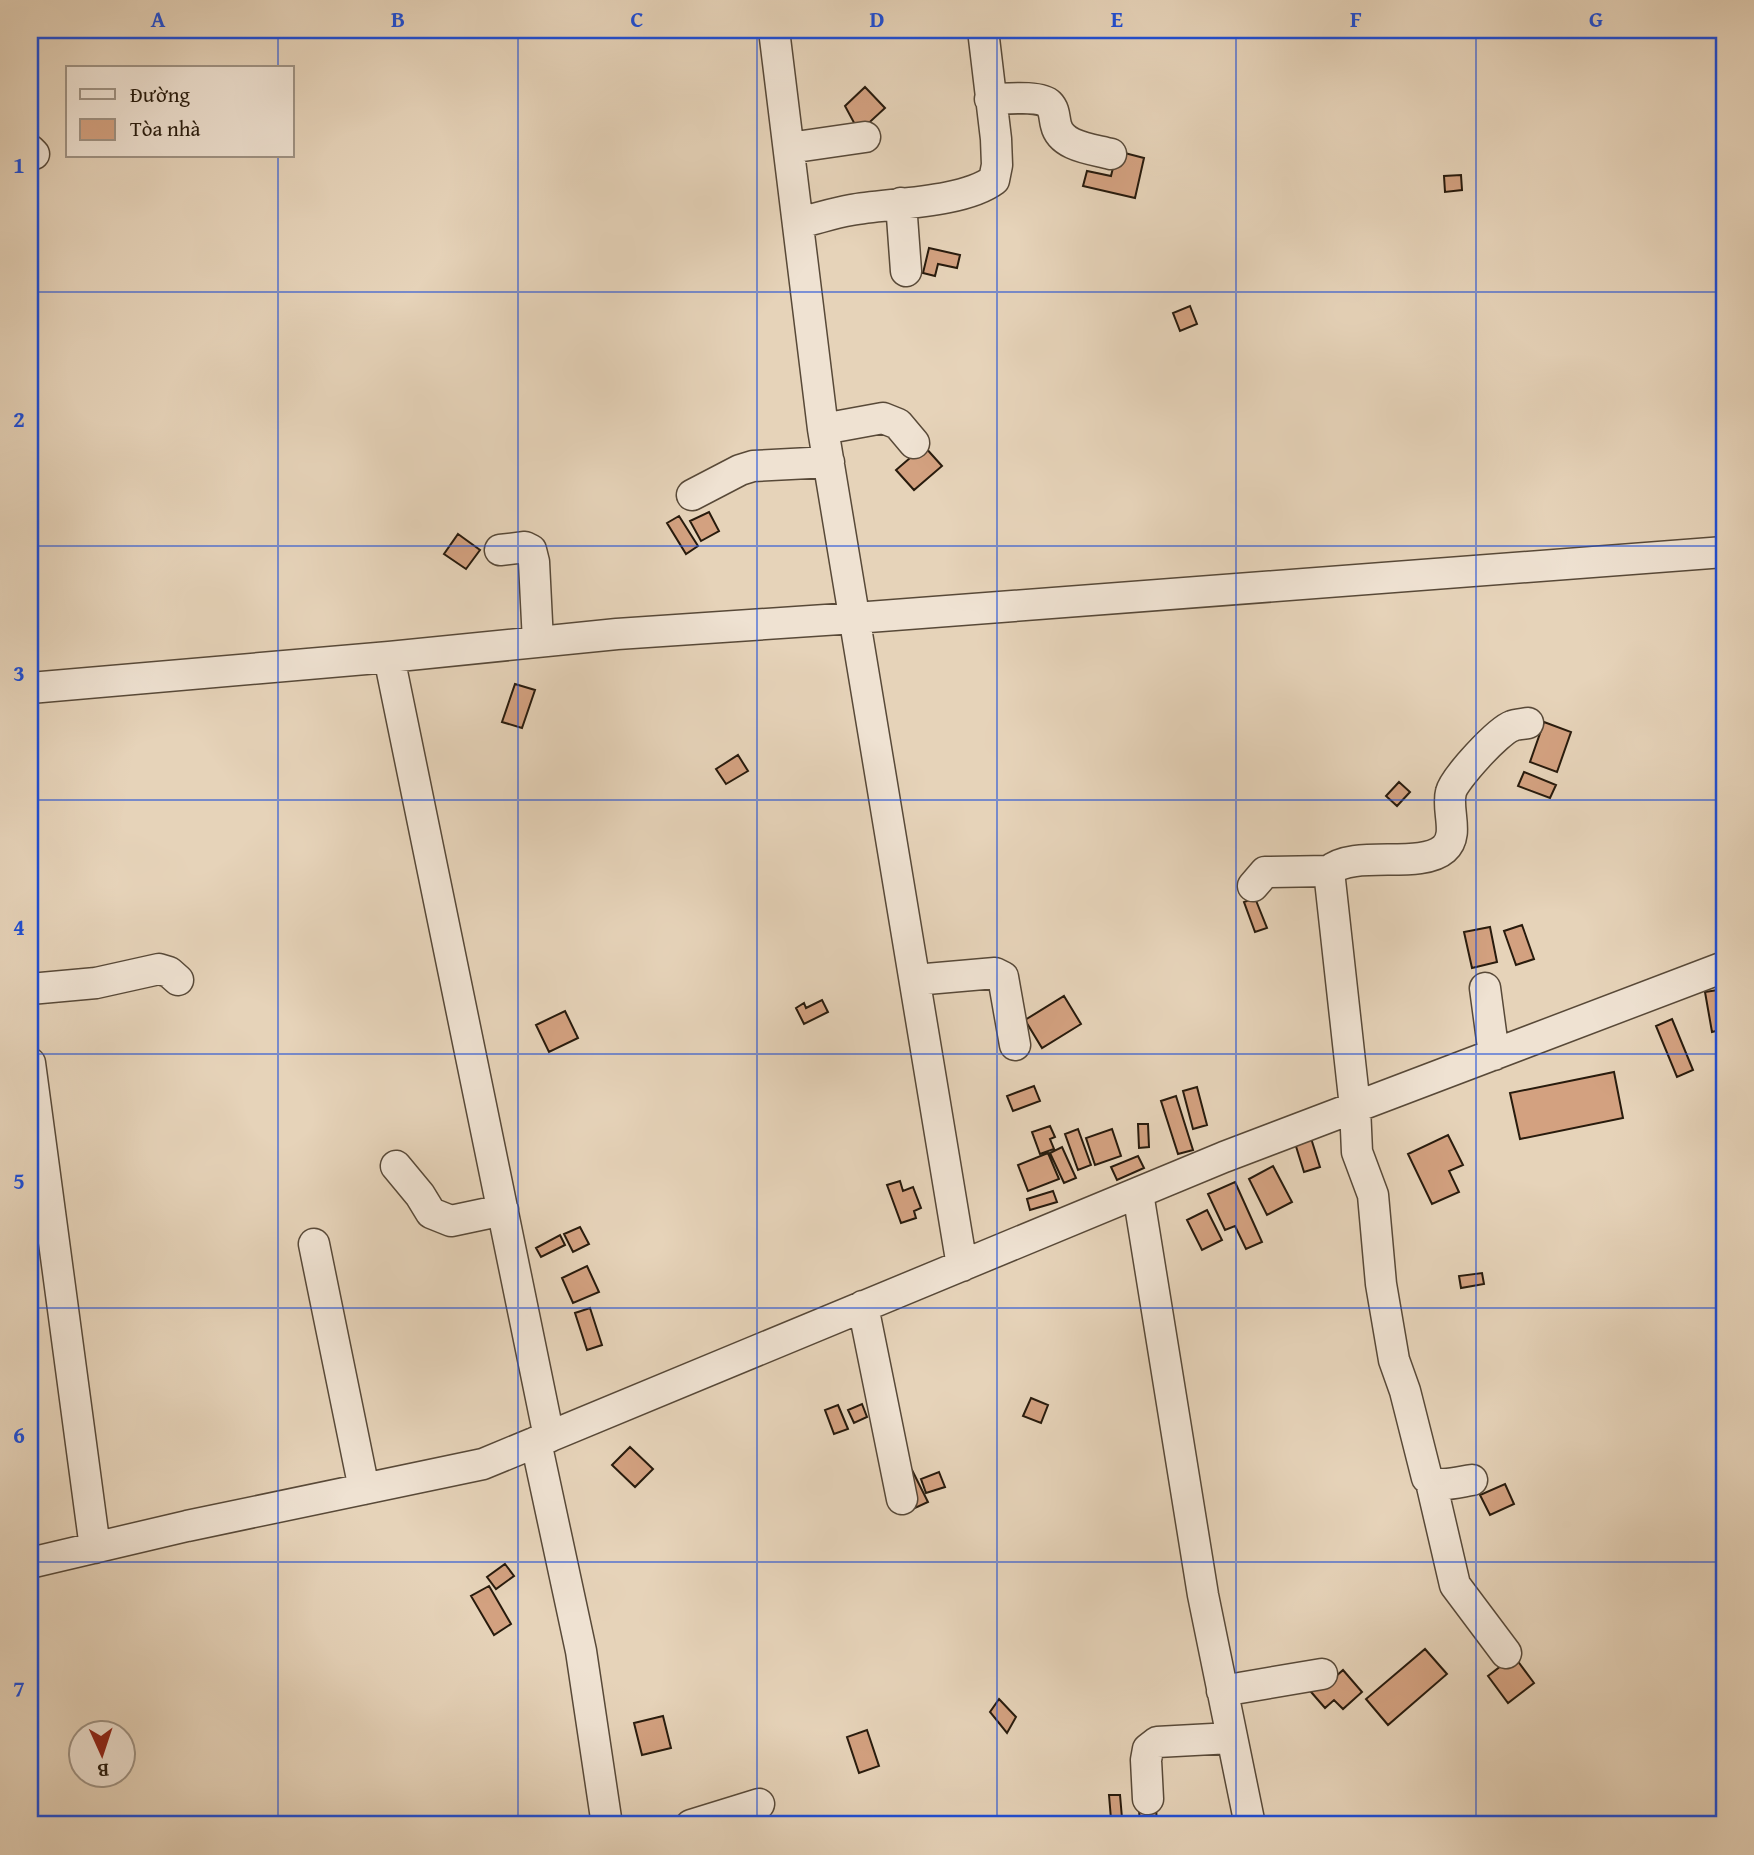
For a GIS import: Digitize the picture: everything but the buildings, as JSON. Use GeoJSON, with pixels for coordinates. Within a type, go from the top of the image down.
{"type":"FeatureCollection","features":[{"type":"Feature","properties":{"kind":"street"},"geometry":{"type":"LineString","coordinates":[[775,30],[823,429],[962,1266]]}},
{"type":"Feature","properties":{"kind":"street"},"geometry":{"type":"LineString","coordinates":[[798,223],[849,210],[954,196],[983,188],[994,180],[997,165],[996,139],[983,30]]}},
{"type":"Feature","properties":{"kind":"street"},"geometry":{"type":"LineString","coordinates":[[990,99],[1040,99],[1049,103],[1054,111],[1056,127],[1066,140],[1111,154]]}},
{"type":"Feature","properties":{"kind":"street"},"geometry":{"type":"LineString","coordinates":[[789,148],[865,137]]}},
{"type":"Feature","properties":{"kind":"street"},"geometry":{"type":"LineString","coordinates":[[901,203],[906,271]]}},
{"type":"Feature","properties":{"kind":"street"},"geometry":{"type":"LineString","coordinates":[[823,429],[883,418],[898,424],[914,443]]}},
{"type":"Feature","properties":{"kind":"street"},"geometry":{"type":"LineString","coordinates":[[692,495],[753,466],[829,462]]}},
{"type":"Feature","properties":{"kind":"street"},"geometry":{"type":"LineString","coordinates":[[500,550],[526,547],[531,550],[538,642]]}},
{"type":"Feature","properties":{"kind":"street"},"geometry":{"type":"LineString","coordinates":[[30,688],[617,634],[1724,552]]}},
{"type":"Feature","properties":{"kind":"street"},"geometry":{"type":"LineString","coordinates":[[389,657],[503,1210],[581,1651],[607,1825]]}},
{"type":"Feature","properties":{"kind":"street"},"geometry":{"type":"LineString","coordinates":[[1253,886],[1265,872],[1329,871],[1342,864],[1425,858],[1442,851],[1449,843],[1452,833],[1449,805],[1451,790],[1459,776],[1500,734],[1513,725],[1528,723]]}},
{"type":"Feature","properties":{"kind":"street"},"geometry":{"type":"LineString","coordinates":[[1329,871],[1355,1107],[1357,1152],[1373,1195],[1381,1284],[1394,1360],[1430,1482],[1455,1586],[1506,1653]]}},
{"type":"Feature","properties":{"kind":"street"},"geometry":{"type":"LineString","coordinates":[[30,1563],[483,1464],[1224,1157],[1724,967]]}},
{"type":"Feature","properties":{"kind":"street"},"geometry":{"type":"LineString","coordinates":[[30,989],[96,983],[159,969],[170,972],[178,980]]}},
{"type":"Feature","properties":{"kind":"street"},"geometry":{"type":"LineString","coordinates":[[915,980],[995,973],[1003,977],[1014,1045]]}},
{"type":"Feature","properties":{"kind":"street"},"geometry":{"type":"LineString","coordinates":[[1485,988],[1493,1055]]}},
{"type":"Feature","properties":{"kind":"street"},"geometry":{"type":"LineString","coordinates":[[30,1063],[95,1548]]}},
{"type":"Feature","properties":{"kind":"street"},"geometry":{"type":"LineString","coordinates":[[396,1166],[431,1213],[451,1221],[503,1210]]}},
{"type":"Feature","properties":{"kind":"street"},"geometry":{"type":"LineString","coordinates":[[1138,1193],[1203,1595],[1250,1825]]}},
{"type":"Feature","properties":{"kind":"street"},"geometry":{"type":"LineString","coordinates":[[314,1244],[364,1489]]}},
{"type":"Feature","properties":{"kind":"street"},"geometry":{"type":"LineString","coordinates":[[863,1306],[902,1499]]}},
{"type":"Feature","properties":{"kind":"street"},"geometry":{"type":"LineString","coordinates":[[1430,1482],[1439,1485],[1472,1480]]}},
{"type":"Feature","properties":{"kind":"street"},"geometry":{"type":"LineString","coordinates":[[1222,1691],[1322,1674]]}},
{"type":"Feature","properties":{"kind":"street"},"geometry":{"type":"LineString","coordinates":[[1148,1799],[1146,1760],[1148,1749],[1157,1742],[1231,1738]]}},
{"type":"Feature","properties":{"kind":"street"},"geometry":{"type":"LineString","coordinates":[[691,1825],[759,1804]]}}]}
